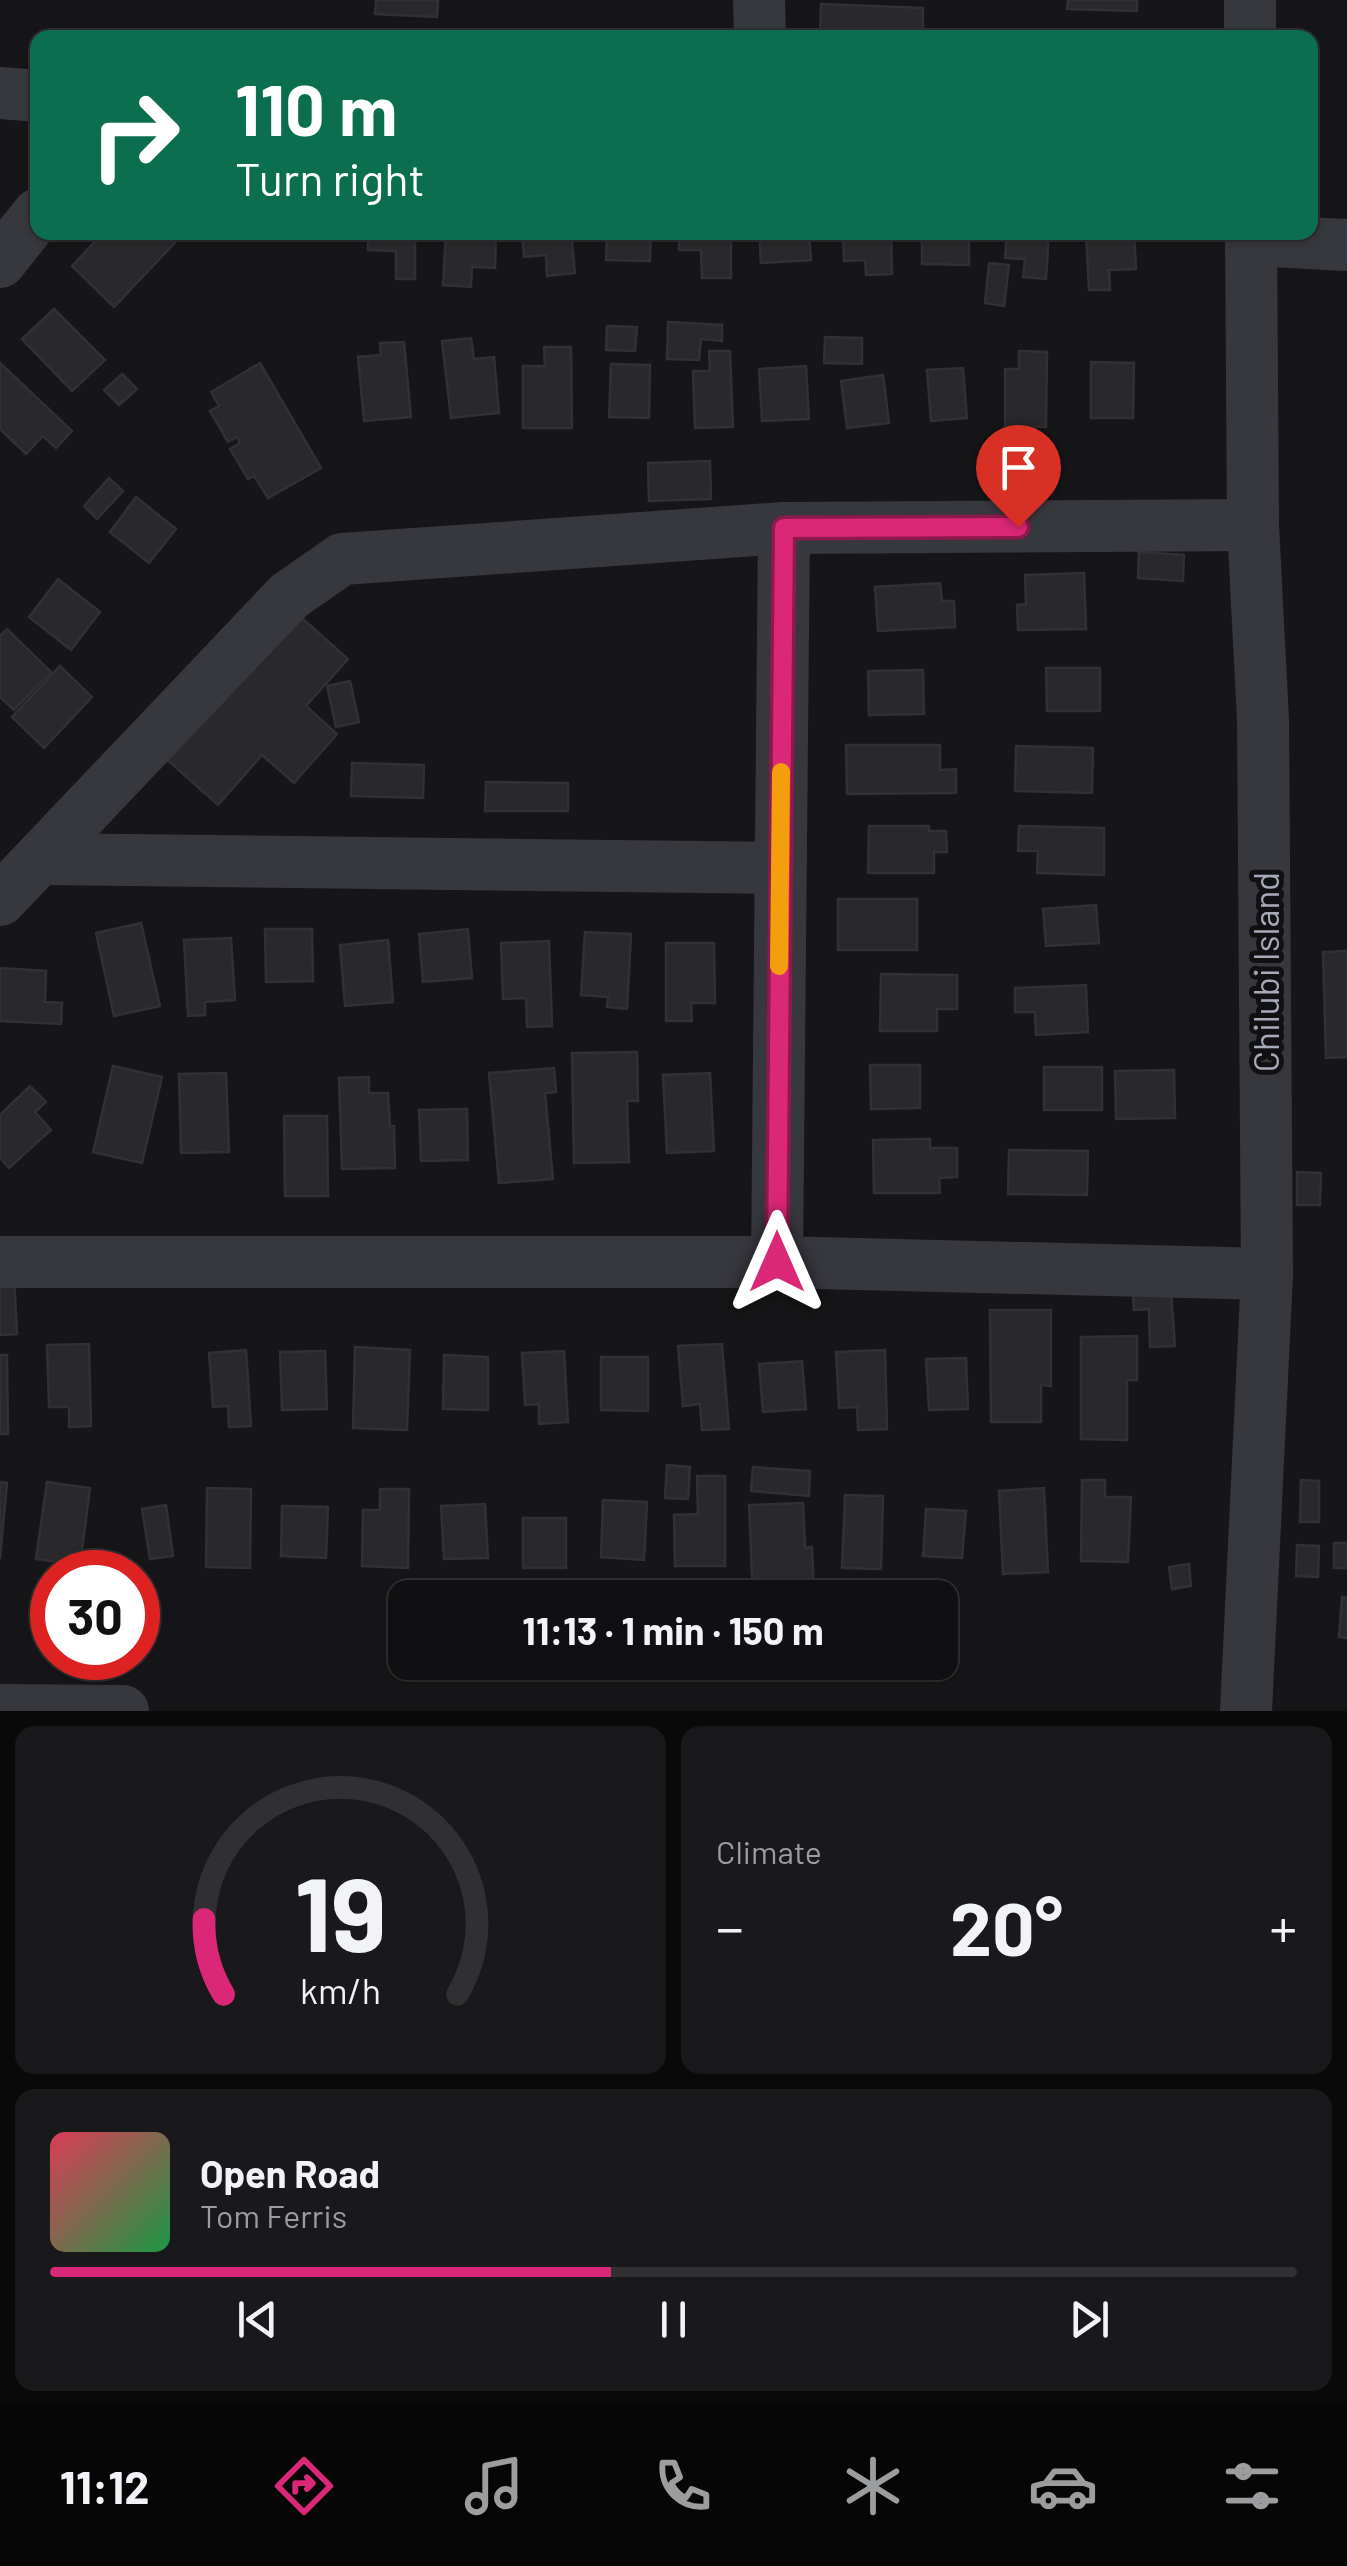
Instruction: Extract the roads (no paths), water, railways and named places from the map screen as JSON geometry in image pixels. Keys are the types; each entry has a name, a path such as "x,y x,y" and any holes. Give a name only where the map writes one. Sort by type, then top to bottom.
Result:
{"street":[{"path":"759,0 760,30"},
{"path":"1250,0 1250,30"},
{"path":"0,94 30,96"},
{"path":"0,262 30,224"},
{"name":"Chilubi Island","path":"1246,1711 1267,1274 1263,720 1253,525 1251,240"},
{"path":"1294,240 1347,245"},
{"path":"0,900 289,596 342,559 784,528 1253,525"},
{"path":"777,1262 784,528"},
{"path":"42,859 780,868"},
{"path":"0,1262 777,1262 1267,1274"},
{"path":"0,1710 123,1711"}]}
